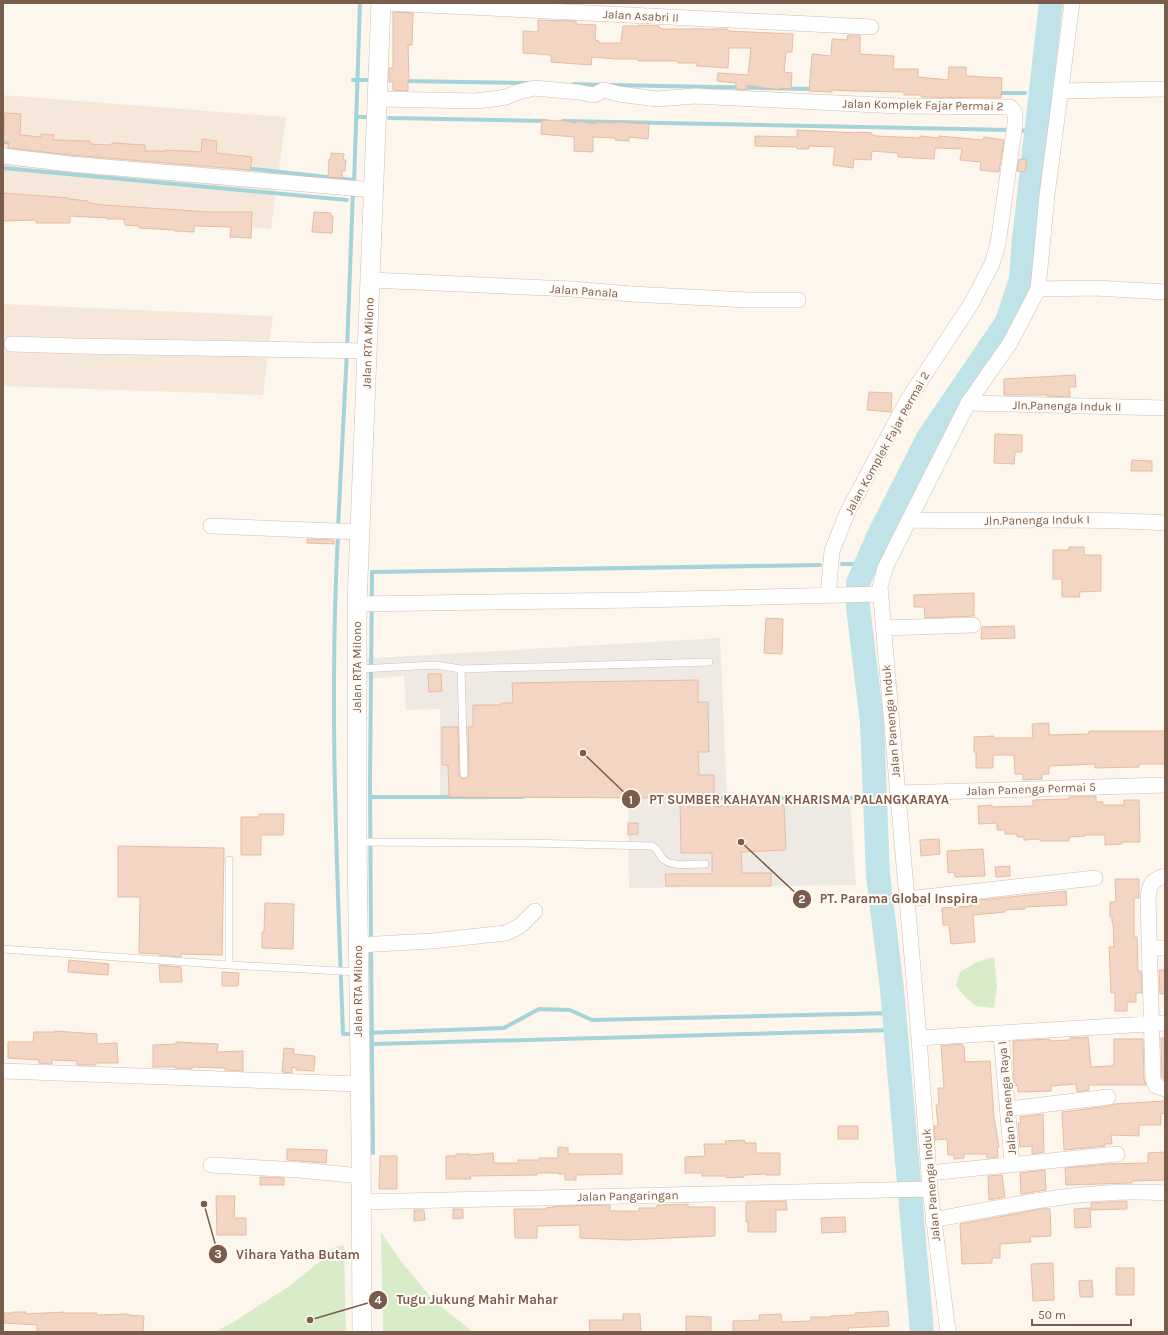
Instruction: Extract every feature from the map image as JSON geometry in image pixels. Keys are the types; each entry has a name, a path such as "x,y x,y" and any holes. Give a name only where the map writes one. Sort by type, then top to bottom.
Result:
{"street":[{"name":"Jalan RTA Milono","path":"362,1332 358,945 361,842 362,669 357,604 381,3"},
{"name":"Jalan Asabri II","path":"387,3 871,27"},
{"path":"1072,3 1047,195 1038,289 1095,288 1165,292"},
{"name":"Jalan Komplek Fajar Permai 2","path":"378,99 475,101 493,99 534,88 594,95 604,90 619,94 658,99 694,96 898,106 1010,107 1016,113 998,244 992,264 971,304 907,401 848,512 832,551 828,595"},
{"path":"1060,91 1165,89"},
{"path":"3,156 70,164 374,190"},
{"name":"Jalan Panala","path":"370,280 563,289 748,300 798,300"},
{"name":"Jalan Panenga Induk","path":"948,1332 933,1220 924,1189 929,1173 919,1038 883,628 875,594 880,587 886,568 909,520 968,403 1010,343 1038,289"},
{"path":"12,344 81,347 368,351"},
{"name":"Jln.Panenga Induk II","path":"968,403 1165,408"},
{"name":"Jln.Panenga Induk I","path":"909,520 961,521 1077,519 1165,523"},
{"path":"211,526 360,532"},
{"path":"357,604 640,600 875,594"},
{"path":"883,628 974,625"},
{"name":"Jalan Panenga Permai 5","path":"897,793 1165,785"},
{"path":"907,899 1095,878"},
{"path":"1159,879 1148,888 1149,948 1158,1023 1153,1079 1156,1086 1165,1088"},
{"path":"358,945 432,941 506,933 520,926 535,912"},
{"path":"1149,948 1165,948"},
{"path":"919,1038 1158,1023"},
{"name":"Jalan Panenga Raya I","path":"1001,1033 1012,1163"},
{"path":"3,1071 359,1084"},
{"path":"1008,1109 1108,1097"},
{"name":"Jalan Panenga Raya I","path":"929,1173 1012,1163 1117,1154"},
{"path":"211,1165 299,1170 361,1176"},
{"name":"Jalan Pangaringan","path":"361,1202 924,1189"},
{"path":"933,1220 1022,1204 1096,1193 1120,1192 1165,1194"}],"lane":[{"path":"362,669 435,665 461,669 709,662"},
{"path":"461,669 464,774"},
{"path":"361,842 526,843 652,846 658,849 663,858 674,864 705,864"},
{"path":"229,860 229,965"},
{"path":"3,949 229,965 358,972"}],"shaded area":[{"path":"3,95 286,117 271,229 3,205"},
{"path":"3,304 273,316 263,395 3,386"},
{"path":"720,638 727,798 850,798 856,885 629,888 628,798 440,797 440,709 406,710 404,676 357,680 357,659"}],"green space":[{"path":"994,957 997,985 994,1008 976,1006 965,997 956,985 960,972 977,962"},
{"path":"381,1232 397,1256 433,1300 473,1332 383,1332"},
{"path":"344,1246 346,1332 215,1332 288,1287 323,1259 332,1249"}],"building":[{"path":"393,12 413,13 412,45 408,45 408,91 393,90 393,82 389,82 389,68 393,68"},
{"path":"538,20 576,21 576,24 596,25 595,40 599,41 599,43 621,43 623,26 639,25 659,26 659,28 664,29 728,29 728,31 793,34 792,52 786,52 784,72 792,73 791,89 779,88 779,90 747,85 747,90 736,89 736,83 717,81 718,73 748,75 751,48 729,48 728,68 696,66 697,63 678,63 678,61 638,61 638,59 592,57 591,65 551,62 551,55 523,53 523,31 538,32"},
{"path":"848,35 860,35 860,54 894,56 893,69 918,69 918,77 948,80 949,67 966,67 966,76 1002,78 1001,98 921,97 921,95 904,95 904,92 832,90 832,92 809,91 812,54 831,56 832,39 847,40"},
{"path":"5,113 21,114 20,135 41,137 41,134 54,135 53,140 90,141 90,144 111,145 112,143 145,145 145,151 166,150 201,152 202,139 217,141 216,153 252,157 250,170 71,155 8,148 9,142 3,142"},
{"path":"542,120 561,120 576,123 576,121 596,124 596,122 616,122 649,124 648,139 629,137 629,141 615,140 615,138 593,137 593,152 574,151 574,137 541,134"},
{"path":"797,130 872,133 872,135 877,136 920,138 920,136 939,138 939,136 983,140 984,137 1004,140 999,172 980,170 981,162 960,160 962,149 935,148 934,159 898,157 898,153 872,151 871,160 854,159 853,168 833,165 835,147 809,146 809,149 797,149 797,147 755,146 755,136 797,137"},
{"path":"331,153 344,154 343,160 346,160 345,171 342,171 342,178 328,177 329,159 331,159"},
{"path":"1019,159 1027,160 1025,172 1017,171"},
{"path":"3,193 69,198 104,205 210,212 252,212 251,238 230,237 231,227 194,226 194,232 175,231 139,228 139,226 125,225 124,219 70,216 70,223 36,223 36,220 3,221"},
{"path":"314,212 331,213 331,216 333,216 332,233 312,232"},
{"path":"1075,375 1076,387 1069,387 1070,397 1047,395 1004,395 1004,379"},
{"path":"869,392 892,393 891,412 867,410"},
{"path":"995,434 1022,435 1022,452 1015,452 1014,464 994,463"},
{"path":"1132,460 1152,461 1152,471 1131,471"},
{"path":"307,539 334,540 334,544 307,543"},
{"path":"1069,547 1084,547 1084,555 1101,555 1101,591 1079,592 1080,597 1062,597 1062,579 1053,579 1053,550 1069,550"},
{"path":"974,593 974,616 925,618 924,607 914,607 914,595"},
{"path":"766,618 783,619 782,654 764,653"},
{"path":"1014,626 1015,638 981,639 982,627"},
{"path":"428,674 441,674 442,691 429,692"},
{"path":"698,680 698,702 708,702 709,752 698,752 699,775 714,775 714,806 784,805 786,850 741,852 742,873 771,873 771,886 666,886 665,874 712,874 712,853 681,853 680,798 449,797 448,765 442,765 442,727 458,727 459,775 462,779 466,778 469,774 468,727 473,726 473,705 501,705 501,703 513,703 512,683"},
{"path":"1049,723 1049,735 1089,734 1089,731 1165,731 1165,764 1139,764 1139,767 1095,768 1095,764 1049,766 1049,774 1042,774 1042,779 1023,780 1023,774 1015,774 1014,755 993,755 993,768 976,768 974,737 994,736 994,738 1033,738 1032,724"},
{"path":"1096,796 1096,802 1103,802 1103,805 1124,805 1124,800 1139,800 1140,842 1122,842 1122,844 1105,845 1105,835 1069,837 1069,841 1040,841 1040,839 1024,840 1024,837 1017,837 1017,834 1005,834 1005,830 997,830 997,823 979,824 978,806 1033,806 1033,800 1069,799 1069,797"},
{"path":"259,814 284,814 283,835 261,835 261,855 241,855 241,817 259,817"},
{"path":"628,823 638,823 638,834 628,835"},
{"path":"939,839 940,854 921,856 920,840"},
{"path":"118,846 224,848 222,955 181,954 181,957 139,953 140,897 118,897"},
{"path":"983,849 985,876 955,877 954,872 948,873 947,851"},
{"path":"1010,866 1010,876 996,877 995,867"},
{"path":"1115,879 1139,879 1139,898 1134,898 1134,937 1137,937 1138,971 1141,971 1142,993 1136,993 1136,1002 1127,1002 1127,1011 1115,1011 1115,993 1111,993 1109,947 1114,947 1113,922 1112,917 1110,917 1110,902 1116,902"},
{"path":"1066,891 1067,905 1025,907 1025,909 1005,910 1005,912 973,915 975,942 951,944 949,925 943,925 942,908 971,906 971,901"},
{"path":"265,903 294,904 293,949 262,948"},
{"path":"69,960 109,964 108,975 68,972"},
{"path":"159,965 181,967 182,982 160,982"},
{"path":"1159,970 1165,970 1165,994 1160,994"},
{"path":"222,972 239,973 238,986 222,986"},
{"path":"55,1031 97,1034 97,1044 117,1043 118,1063 77,1065 77,1061 52,1060 52,1064 39,1063 39,1060 8,1058 8,1042 33,1042 34,1032"},
{"path":"1088,1037 1091,1067 1114,1065 1114,1039 1143,1039 1144,1079 1146,1085 1089,1085 1089,1090 1077,1092 1076,1084 1051,1086 1051,1091 1018,1092 1018,1086 1014,1083 1013,1041 1050,1039 1050,1041 1070,1040 1070,1038"},
{"path":"1161,1038 1165,1038 1165,1080 1162,1077"},
{"path":"176,1042 218,1044 217,1052 243,1051 243,1071 225,1070 225,1068 192,1067 192,1069 153,1067 153,1045 176,1044"},
{"path":"962,1044 962,1046 964,1046 965,1062 990,1061 994,1117 999,1147 997,1147 998,1157 987,1158 987,1154 964,1154 964,1158 954,1159 954,1155 948,1155 947,1139 935,1140 934,1126 938,1126 936,1105 939,1105 938,1088 944,1088 941,1046"},
{"path":"284,1048 294,1049 293,1054 315,1056 314,1071 296,1070 296,1068 292,1067 292,1073 282,1072"},
{"path":"1165,1101 1165,1114 1161,1113 1161,1125 1139,1125 1139,1136 1111,1135 1112,1144 1064,1150 1062,1112 1109,1106 1114,1104"},
{"path":"1043,1114 1044,1152 1032,1154 1032,1146 1020,1147 1018,1123 1021,1123 1020,1117"},
{"path":"838,1126 858,1126 858,1139 838,1139"},
{"path":"744,1140 745,1143 756,1143 756,1153 780,1153 780,1175 744,1175 744,1177 726,1178 726,1176 702,1176 702,1173 685,1173 685,1157 705,1156 704,1144 726,1144 725,1141"},
{"path":"558,1147 568,1148 568,1154 622,1154 622,1174 576,1175 576,1180 565,1180 565,1174 559,1173 537,1173 537,1175 470,1176 471,1179 446,1179 446,1156 456,1156 456,1154 470,1155 493,1153 494,1163 518,1163 518,1160 558,1158"},
{"path":"287,1149 327,1150 326,1163 287,1160"},
{"path":"1165,1152 1165,1180 1132,1181 1132,1183 1066,1185 1065,1168 1108,1164 1148,1163 1148,1153"},
{"path":"380,1156 397,1156 397,1189 379,1189"},
{"path":"1045,1170 1046,1190 1021,1194 1020,1173"},
{"path":"1002,1175 1005,1197 989,1200 988,1176"},
{"path":"260,1177 284,1178 284,1185 260,1185"},
{"path":"216,1196 235,1196 234,1218 246,1218 246,1235 217,1235"},
{"path":"786,1201 787,1210 776,1210 776,1232 748,1232 748,1222 746,1222 746,1202"},
{"path":"1127,1201 1127,1209 1091,1210 1091,1203"},
{"path":"688,1204 688,1207 715,1207 715,1236 626,1240 580,1238 580,1225 537,1226 537,1238 515,1238 514,1209 546,1209 560,1206 610,1205 610,1211 639,1211 639,1208 657,1208 657,1205"},
{"path":"1047,1208 1050,1209 1051,1236 1030,1237 1031,1242 1000,1244 1000,1258 992,1258 992,1263 962,1264 960,1224"},
{"path":"1090,1208 1091,1227 1075,1228 1074,1209"},
{"path":"453,1209 463,1209 463,1218 453,1219"},
{"path":"414,1210 424,1210 425,1220 414,1221"},
{"path":"845,1217 846,1232 822,1233 821,1218"},
{"path":"1053,1263 1054,1300 1033,1301 1031,1264"},
{"path":"1116,1268 1134,1268 1134,1295 1116,1295"},
{"path":"1092,1280 1093,1297 1080,1297 1079,1281"},
{"path":"888,1311 889,1326 848,1328 849,1332 733,1332 733,1321 760,1320 759,1315 781,1314 782,1322 811,1321 811,1317 831,1317 855,1315 855,1313"},
{"path":"26,1312 26,1314 64,1312 97,1313 97,1315 128,1314 144,1316 143,1332 37,1332 37,1325 4,1323 4,1313"},
{"path":"623,1314 640,1314 641,1332 590,1332 589,1320 623,1320"},
{"path":"686,1316 711,1317 711,1332 686,1332"}],"waterway":[{"path":"354,184 360,3"},
{"path":"922,1332 892,989 878,875 872,722 858,607 858,583 878,537 928,438 1007,322 1021,279 1024,239 1051,3"},
{"path":"353,80 373,80"},
{"path":"404,81 527,83"},
{"path":"574,84 603,85"},
{"path":"610,85 813,89"},
{"path":"998,93 1025,93"},
{"path":"356,117 365,117"},
{"path":"389,118 547,121"},
{"path":"563,121 1011,130"},
{"path":"1017,130 1029,131"},
{"path":"3,142 13,143"},
{"path":"3,168 347,200"},
{"path":"245,168 354,180"},
{"path":"338,528 353,191"},
{"path":"338,535 334,660 336,847 343,1034 354,1034"},
{"path":"842,564 867,564"},
{"path":"371,941 370,782 372,572 820,565"},
{"path":"858,607 880,733 884,845 891,950 905,1070 927,1319"},
{"path":"370,797 523,797"},
{"path":"710,798 875,798"},
{"path":"371,948 373,1153"},
{"path":"365,1033 504,1028 539,1009 570,1010 592,1020 894,1013"},
{"path":"373,1044 896,1030"}],"place":[{"name":"PT SUMBER KAHAYAN KHARISMA PALANGKARAYA","path":"583,753"},
{"name":"PT. Parama Global Inspira","path":"741,842"},
{"name":"Vihara Yatha Butam","path":"204,1204"},
{"name":"Tugu Jukung Mahir Mahar","path":"310,1320"}]}
